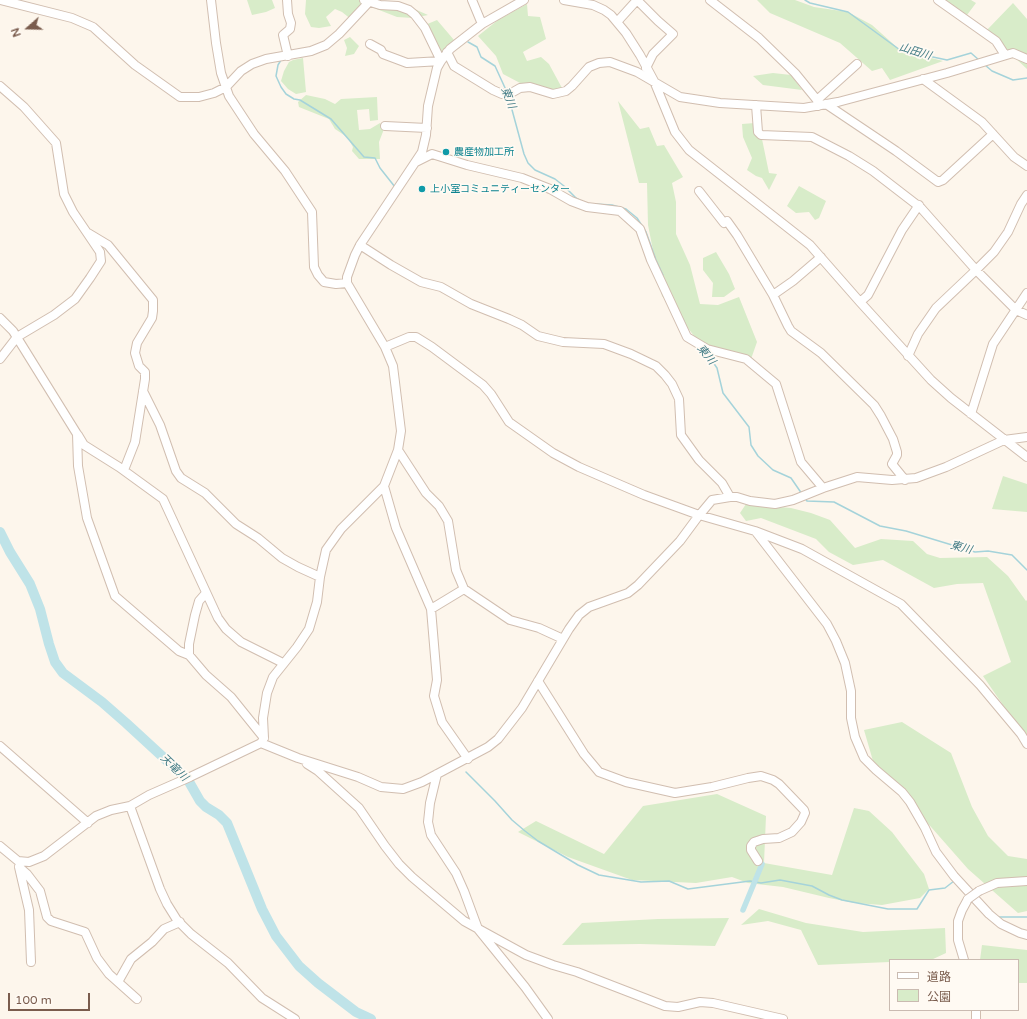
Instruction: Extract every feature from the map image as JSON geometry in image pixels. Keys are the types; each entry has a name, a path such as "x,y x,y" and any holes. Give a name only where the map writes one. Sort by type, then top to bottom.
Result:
{"street":[{"path":"1,0 72,18 93,27 135,65 180,97 199,97 214,93 226,87 241,71 252,64 266,59 311,51 326,45 339,34 366,1 398,6 409,10 416,15 425,28 441,61"},
{"path":"211,0 221,73 237,110 254,134 285,171 312,212 314,268 318,275 324,282 336,284 348,283"},
{"path":"288,0 288,14 291,23 290,29 283,35 288,56"},
{"path":"472,0 482,24"},
{"path":"263,740 266,693 273,677 309,629 317,602 320,577 326,550 341,529 384,486 398,450 401,431 393,366 385,347 348,283 350,270 360,245 416,162 425,144 428,106 437,68 446,52 482,24 524,0"},
{"path":"564,0 593,5 604,10 617,22 640,55 654,81 675,132 689,150 810,245 908,356 951,398 1027,457"},
{"path":"617,22 638,0 673,34 653,54 646,68"},
{"path":"710,0 759,38 795,73 820,103 896,151 938,182 944,180 993,134"},
{"path":"938,0 996,41 1005,55"},
{"path":"370,44 381,50 383,54 407,62 441,61"},
{"path":"446,52 454,66 502,94 513,92 520,88 530,87 553,94 566,91 589,67 599,63 610,62 637,72 680,97 706,102 804,108 923,79 1013,53 1027,59"},
{"path":"820,103 857,64"},
{"path":"923,79 982,122 1014,157 1027,166"},
{"path":"0,86 24,107 56,144 64,194 68,203 100,252 101,261 75,299 54,315 17,337 0,359"},
{"path":"756,105 758,132 761,135 812,137 849,156 873,171 919,206 976,270 1016,310 1027,315"},
{"path":"385,126 427,128"},
{"path":"416,162 432,154 467,165 522,178 550,189 587,207 620,210 640,229 651,260 687,337 707,349 746,359 776,384 801,462 823,488"},
{"path":"699,191 724,223 727,221 773,295 791,331 821,353 874,405 882,416 893,439 897,452 897,456 892,464 905,480"},
{"path":"908,356 918,334 936,308 994,252 1008,232 1021,204 1027,195"},
{"path":"860,302 868,295 902,230 919,206"},
{"path":"86,232 108,245 153,300 154,311 152,318 137,343 135,353 139,366 145,372 145,379 135,442 124,470"},
{"path":"360,245 421,282 441,287 471,304 509,318 538,336 563,342 604,344 631,354 656,366 672,384 679,399 681,435 699,460 722,483 730,497"},
{"path":"773,295 793,281 821,257"},
{"path":"971,414 993,344 1027,293"},
{"path":"0,318 13,331 26,350 41,377 84,445 124,470 163,499 218,618 226,629 242,642 283,663"},
{"path":"385,347 409,337 416,337 483,385 491,394 509,422 553,453 579,467 644,496 699,515 755,531 802,548 901,604 980,685 1021,734 1027,744"},
{"path":"142,391 160,425 169,446 176,471 181,478 205,493 236,524 258,538 282,558 298,568 320,577"},
{"path":"77,434 78,466 87,518 115,596 179,651 189,655 206,675 231,697 263,740 298,758 318,771 359,808 399,864 412,877 464,921 526,955 577,972 665,1006 678,1006 700,1002 713,1003 783,1019"},
{"path":"298,758 358,777 381,787 404,789 422,782 468,759 498,739 522,708 579,614 590,607 628,593 638,585 680,542 699,515 712,500 730,497 775,504 793,500 857,477 892,480 916,478 946,467 1004,440 1027,437"},
{"path":"398,450 426,493 439,506 448,521 456,570 464,589 510,620 539,628 563,639"},
{"path":"384,486 396,528 432,609 437,680 434,696 442,722 468,759"},
{"path":"755,531 827,624 836,641 845,663 851,691 851,718 855,737 864,758 902,792 910,802 925,828 936,852 954,876 989,914 1001,924 1027,935"},
{"path":"432,609 464,589"},
{"path":"189,655 188,644 195,615 199,601 206,593"},
{"path":"538,682 584,754 598,772 626,782 675,793 712,787 761,776 773,780 779,784 805,813 792,832 779,838 763,838 754,842 751,846 751,850 758,861"},
{"path":"19,864 44,856 96,816 111,810 130,806 149,795 190,777 263,740"},
{"path":"0,746 88,823"},
{"path":"437,774 430,803 428,822 431,835 456,873 478,929 525,987 548,1019"},
{"path":"130,806 160,889 167,904 180,922 191,934 228,963 262,998 295,1019"},
{"path":"0,846 19,864 40,891 47,917 51,921 84,932 97,958 109,974 137,999"},
{"path":"19,864 29,910 31,962"},
{"path":"964,959 958,940 958,921 968,899 979,891 997,883 1027,881"},
{"path":"118,982 131,959 152,942 164,929 180,922"}],"green space":[{"path":"247,0 272,0 275,8 266,12 252,15"},
{"path":"306,0 359,0 364,3 352,20 342,12 335,9 326,17 331,26 319,28 311,27 305,14"},
{"path":"370,0 392,2 428,15 413,18 397,17 374,8"},
{"path":"757,0 795,0 814,7 848,12 872,25 900,50 943,61 890,80 882,68 872,71 840,43 770,13"},
{"path":"946,0 971,0 976,3 967,15"},
{"path":"1013,3 1027,19 1027,69 986,31"},
{"path":"527,4 528,16 540,17 546,39 523,52 527,61 541,57 549,64 562,88 553,92 522,84 503,74 496,56 478,36 498,20"},
{"path":"437,20 454,40 440,54 425,25"},
{"path":"350,37 359,46 354,54 345,56 347,48 344,40"},
{"path":"303,58 306,92 296,94 288,89 281,81 289,62"},
{"path":"773,73 791,75 802,90 763,85 753,76"},
{"path":"306,95 325,99 335,104 341,99 377,97 378,120 370,121 369,109 357,110 359,130 370,129 380,123 384,129 379,142 380,159 359,159 352,151 353,147 347,137 335,129 329,119 299,107 298,102"},
{"path":"618,101 640,129 649,127 657,146 664,145 683,177 672,183 676,202 676,234 690,265 700,304 718,305 739,297 757,342 751,359 716,354 695,337 662,296 648,225 647,183 639,183"},
{"path":"755,123 762,139 769,173 777,174 769,190 762,178 747,170 752,158 743,137 742,124"},
{"path":"799,186 826,201 819,218 815,220 809,212 796,213 787,206"},
{"path":"716,252 729,274 735,289 724,297 712,297 713,283 703,270 703,258"},
{"path":"1003,476 1027,484 1027,512 992,509"},
{"path":"746,504 791,508 830,520 855,548 881,539 913,541 927,554 940,558 987,557 1008,576 1026,601 1027,600 1027,740 983,676 1011,662 983,583 957,584 934,588 883,560 853,565 829,552 816,539 761,518 746,521 740,513"},
{"path":"902,722 951,753 972,807 988,836 1008,856 1027,859 1027,911 1018,913 968,869 873,761 864,730"},
{"path":"717,794 766,816 764,863 832,875 854,808 869,811 892,832 924,874 929,889 920,898 882,905 855,903 783,887 748,883 732,877 696,883 632,880 568,857 518,832 536,821 604,854 643,806"},
{"path":"759,909 806,923 863,932 945,928 946,953 933,959 889,959 889,962 818,965 801,930 768,921 741,925"},
{"path":"729,918 715,946 640,944 562,945 582,923 658,919"},
{"path":"982,945 1027,950 1027,983 1019,983 1019,959 980,959"}],"waterway":[{"name":"山田川","path":"805,0 810,3 848,12 900,50 947,60 971,53 979,60"},
{"name":"東川","path":"468,42 477,47 481,57 495,66 506,90"},
{"path":"281,60 278,65 276,76 286,94 294,99 300,100 331,119 364,157 375,158 380,168 395,187"},
{"name":"山田川","path":"985,65 992,71 1013,80 1027,78"},
{"name":"東川","path":"508,95 524,154 528,163 535,170 555,179 581,201"},
{"name":"東川","path":"594,204 612,205 626,209 637,218 646,232 663,275"},
{"name":"東川","path":"683,319 686,326"},
{"name":"東川","path":"706,352 717,368 723,393 749,427 751,445 758,456 773,470 791,478 802,494"},
{"name":"東川","path":"805,498 807,501 834,502 880,526 906,531 975,552 988,551 1012,555 1027,570"},
{"name":"天竜川","path":"0,532 10,552 30,584 40,609 55,662 63,673 102,702 126,723 188,780 200,801 206,807 219,815 227,823 262,909 276,936 299,966 318,983 356,1012 371,1019"},
{"path":"466,772 512,820 525,831 538,841 578,865 599,875 641,882 669,881 688,889 750,881 761,883 780,880 812,886 842,900 888,909 917,909 929,890 945,888 954,881"},
{"path":"743,910 762,864"},
{"path":"997,917 1027,917"}],"place":[{"name":"農産物加工所","path":"446,152"},
{"name":"上小室コミュニティーセンター","path":"422,189"}]}
